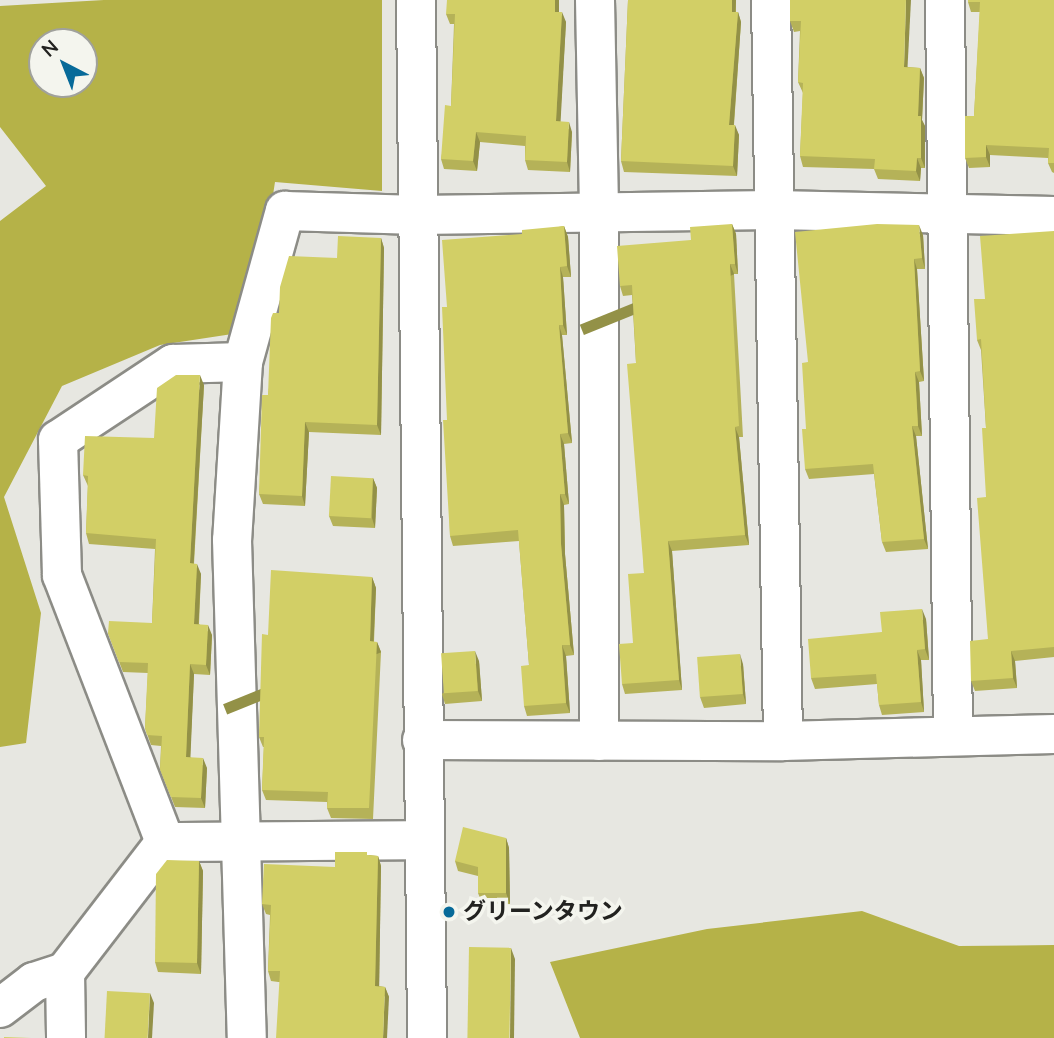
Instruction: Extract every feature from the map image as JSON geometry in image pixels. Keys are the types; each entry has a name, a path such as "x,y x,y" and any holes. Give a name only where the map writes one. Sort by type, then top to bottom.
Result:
{"street":[{"path":"415,0 427,1038"},
{"path":"595,0 599,212 599,741"},
{"path":"771,0 783,741"},
{"path":"945,0 945,214 953,735"},
{"path":"247,1038 232,540 243,362 285,211 418,215 773,210 1054,216"},
{"path":"165,842 62,575 58,439 173,364 243,362"},
{"path":"422,740 783,741 1054,734"},
{"path":"165,842 423,840"},
{"path":"0,1008 34,982 65,972 165,842"},
{"path":"65,972 66,1038"}],"shaded area":[{"path":"104,0 382,0 382,191 275,182 252,331 160,345 62,386 4,497 41,613 26,743 0,747 0,221 46,186 0,127 0,6"},
{"path":"862,911 959,946 1054,945 1054,1038 580,1038 550,962 707,929"}],"building":[{"path":"447,0 555,0 555,12 562,12 556,121 569,122 567,162 525,160 526,136 476,132 473,161 441,159 445,105 451,106 455,14 446,14"},
{"path":"628,0 732,0 732,12 738,12 729,125 735,125 733,166 621,161"},
{"path":"790,0 906,0 904,67 920,68 918,116 921,116 921,158 917,158 916,171 874,169 875,159 800,156 803,83 798,82 801,21 790,21"},
{"path":"968,0 1054,0 1054,163 1048,163 1049,148 986,145 986,157 965,158 965,116 974,116 980,2"},
{"path":"732,224 735,264 730,264 739,426 735,427 745,535 668,541 679,680 622,684 619,644 633,643 628,574 644,573 627,364 636,363 632,285 620,286 617,246 691,240 690,227"},
{"path":"877,224 919,225 922,258 914,259 920,371 915,372 918,426 912,426 924,539 882,542 873,464 805,469 802,429 806,429 802,363 808,362 795,232"},
{"path":"564,226 567,266 560,267 563,325 559,325 568,433 560,434 565,494 560,494 561,544 570,645 562,645 566,703 524,706 521,666 529,665 518,530 450,536 443,420 447,420 442,307 447,307 442,240 522,234 522,230"},
{"path":"1054,231 1054,647 1011,651 1013,678 971,681 970,641 988,639 977,498 986,497 982,428 986,428 981,339 977,340 974,299 985,299 980,236"},
{"path":"338,236 381,238 377,425 305,422 302,496 259,494 262,395 268,395 271,318 273,313 279,313 280,287 289,256 337,258"},
{"path":"176,375 200,375 190,563 197,564 194,624 208,625 206,665 190,664 186,757 203,758 201,798 171,797 160,769 162,736 147,735 145,728 148,663 119,662 108,633 109,621 152,623 156,539 86,533 88,476 83,475 85,436 154,438 157,388"},
{"path":"331,476 373,478 371,518 329,516"},
{"path":"271,570 372,577 370,641 377,642 369,808 327,808 328,792 262,790 264,737 259,737 262,634 268,635"},
{"path":"922,609 925,649 917,650 921,702 879,705 876,674 811,678 808,639 882,632 880,612"},
{"path":"475,651 478,691 444,693 441,653"},
{"path":"740,654 743,694 700,697 697,657"},
{"path":"463,827 506,838 506,893 478,893 478,867 455,861"},
{"path":"335,852 367,852 367,855 378,856 375,986 385,987 383,1038 276,1038 280,971 268,971 271,905 262,904 264,864 335,867"},
{"path":"167,860 199,861 197,963 155,962 156,874"},
{"path":"469,947 511,948 509,1038 467,1038"},
{"path":"107,991 150,993 148,1038 105,1038"}],"place":[{"name":"グリーンタウン","path":"449,912"}]}
